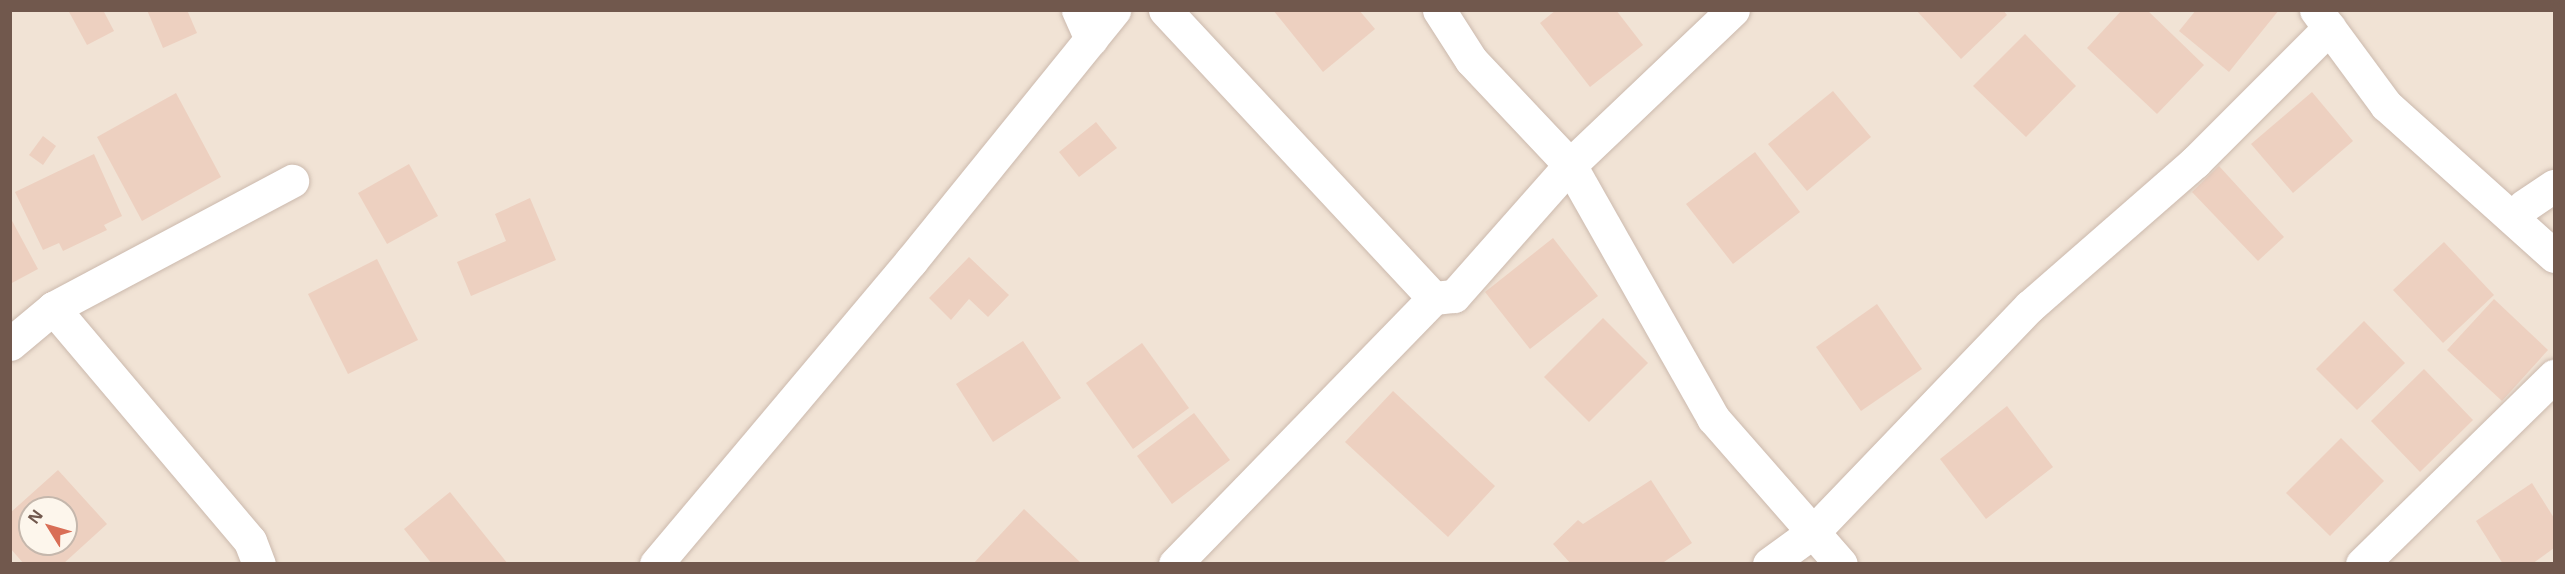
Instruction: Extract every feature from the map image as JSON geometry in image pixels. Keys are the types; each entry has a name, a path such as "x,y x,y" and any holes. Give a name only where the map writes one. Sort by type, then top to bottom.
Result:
{"street":[{"path":"656,564 911,261 1084,25 1114,10"},
{"path":"1165,10 1434,298"},
{"path":"1439,10 1472,60 1570,165 1713,418 1841,564"},
{"path":"1175,564 1434,298 1454,296 1570,165 1733,10"},
{"path":"1769,564 1813,532 2030,306 2195,162 2323,19 2386,105 2552,250"},
{"path":"10,344 53,308 292,181"},
{"path":"2524,206 2554,186"},
{"path":"53,308 250,541 259,564"},
{"path":"2362,564 2554,376"}],"shaded area":[{"path":"10,11 2554,11 2554,563 11,563"}],"building":[{"path":"68,10 103,10 114,31 87,45"},
{"path":"147,10 187,10 197,33 163,48"},
{"path":"1273,10 1359,10 1375,29 1323,72"},
{"path":"1556,10 1616,10 1643,45 1590,87 1540,23"},
{"path":"1916,10 2003,10 2007,15 1961,59"},
{"path":"2122,10 2147,10 2204,65 2157,114 2087,48"},
{"path":"2196,10 2279,10 2229,72 2179,31"},
{"path":"2025,34 2076,86 2026,137 1973,86"},
{"path":"1833,91 1871,137 1807,191 1768,144"},
{"path":"2312,92 2353,141 2293,193 2251,144"},
{"path":"176,93 221,177 142,221 97,137"},
{"path":"1096,122 1117,148 1079,177 1059,152"},
{"path":"43,136 56,146 43,165 29,155"},
{"path":"1755,152 1800,212 1733,264 1686,204"},
{"path":"94,154 122,216 104,225 107,230 63,251 59,243 43,250 15,192"},
{"path":"409,164 438,216 387,244 358,193"},
{"path":"2219,166 2284,237 2258,261 2192,192"},
{"path":"530,198 556,260 471,296 457,262 506,241 495,214"},
{"path":"10,217 38,269 10,284"},
{"path":"1553,238 1598,296 1530,349 1485,292"},
{"path":"2444,242 2494,295 2443,343 2393,290"},
{"path":"969,257 1009,295 988,317 969,299 951,320 929,298"},
{"path":"377,259 418,340 348,374 308,294"},
{"path":"2494,299 2548,350 2502,401 2447,350"},
{"path":"1877,304 1922,369 1861,411 1816,347"},
{"path":"1603,318 1648,363 1589,422 1544,377"},
{"path":"2364,321 2405,363 2357,410 2316,369"},
{"path":"1023,341 1061,398 993,442 956,384"},
{"path":"1142,343 1189,408 1133,449 1086,383"},
{"path":"2424,369 2473,420 2420,472 2371,421"},
{"path":"1393,391 1495,486 1448,537 1345,442"},
{"path":"2007,406 2053,467 1986,519 1940,459"},
{"path":"1194,413 1230,460 1172,504 1137,456"},
{"path":"2341,438 2384,481 2330,536 2286,493"},
{"path":"58,470 107,524 78,550 78,496 29,496"},
{"path":"1651,480 1692,543 1661,564 1571,564 1553,544 1578,520 1583,524"},
{"path":"2532,483 2554,518 2554,548 2532,564 2503,564 2476,521"},
{"path":"450,492 508,564 432,564 404,529"},
{"path":"18,506 18,556 72,556 63,564 24,564 10,548 10,513"},
{"path":"1024,509 1080,562 1079,564 973,564"}]}
